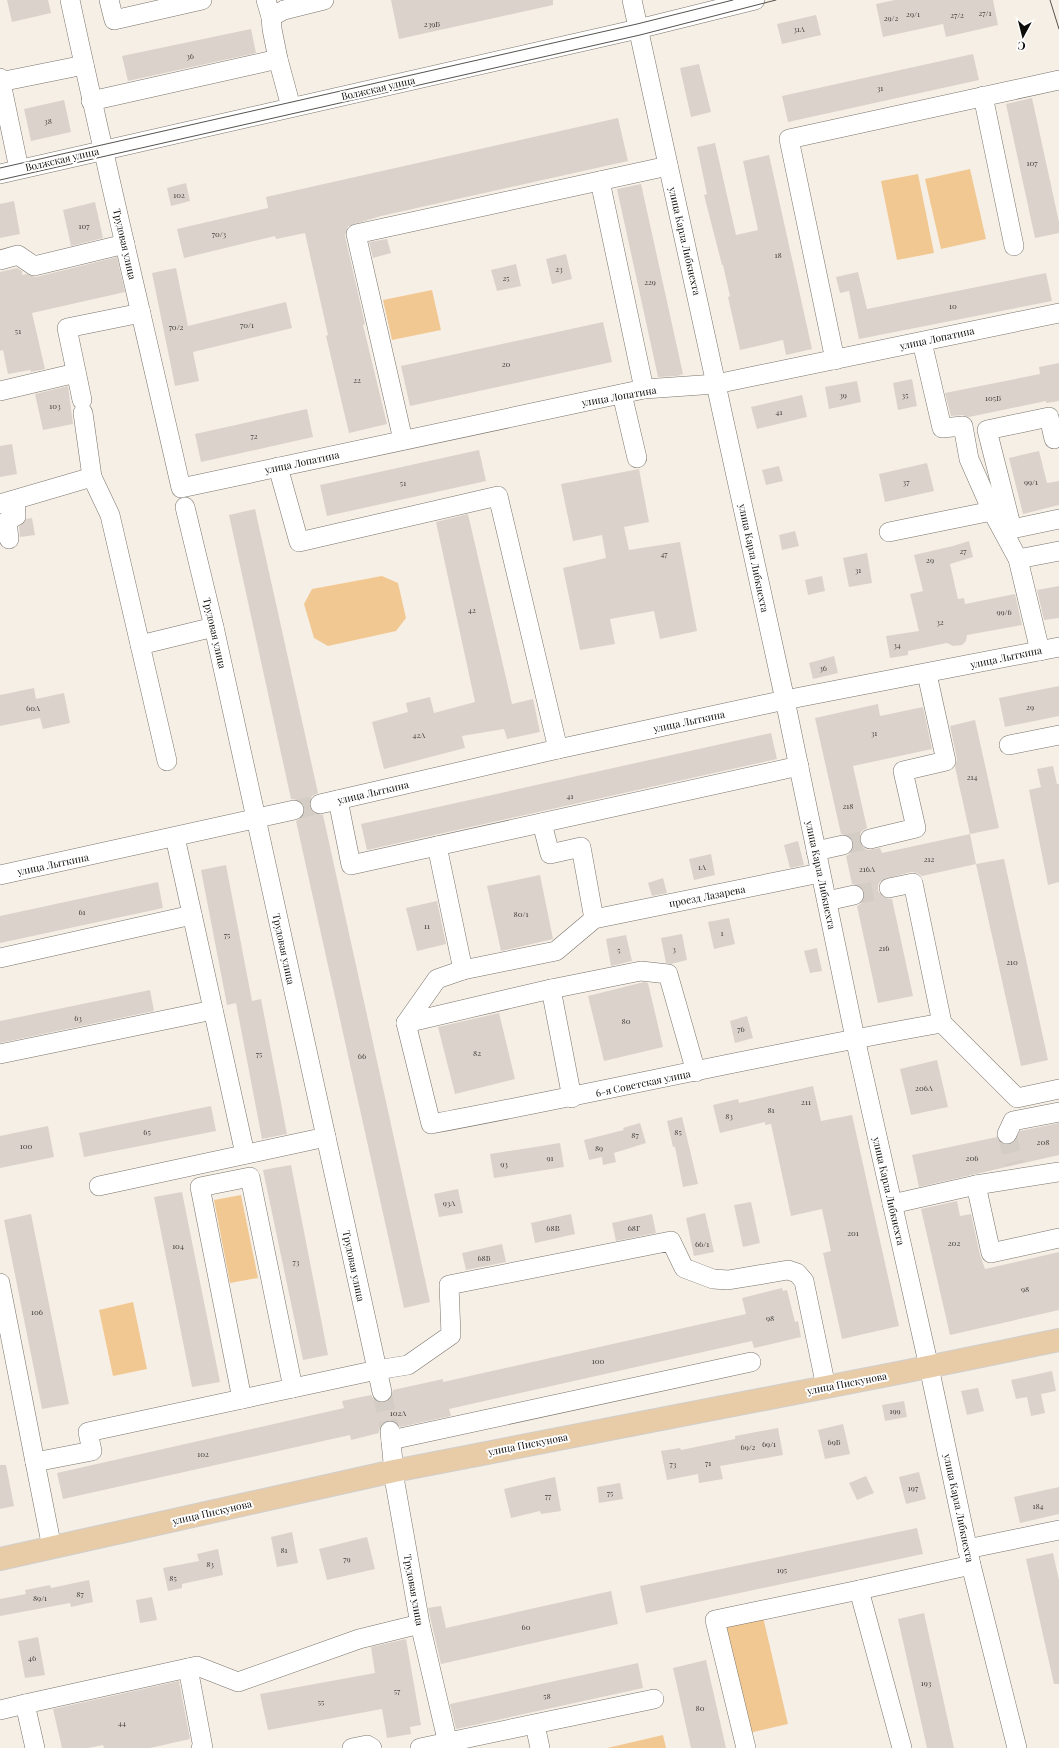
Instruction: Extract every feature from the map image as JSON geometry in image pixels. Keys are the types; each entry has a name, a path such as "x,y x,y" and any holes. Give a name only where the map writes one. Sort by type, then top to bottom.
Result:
{"main road":[{"name":"улица Пискунова","path":"0,1559 394,1471 929,1367 1059,1340"}],"street":[{"path":"109,0 114,20 202,0"},
{"path":"290,108 278,59 269,9 287,4 324,0"},
{"name":"улица Карла Либкнехта","path":"632,0 785,700 855,1038 929,1367 969,1557 1016,1748"},
{"name":"Волжская улица","path":"0,174 638,29 755,0"},
{"name":"Трудовая улица","path":"73,1 91,101 126,244 181,488"},
{"path":"91,101 278,59"},
{"path":"19,169 0,80 84,65"},
{"path":"835,360 789,139 1059,80"},
{"path":"983,96 1014,246"},
{"path":"403,440 356,234 668,166"},
{"path":"600,181 644,389"},
{"path":"0,260 18,256 34,266 126,244"},
{"path":"141,313 67,328 82,406 92,477 110,515 167,761"},
{"name":"улица Лопатина","path":"181,488 644,389 716,384 1059,313"},
{"path":"922,342 942,428 963,426 969,459 992,511 1018,559 1040,651"},
{"path":"0,391 76,373"},
{"path":"622,394 637,458"},
{"path":"1054,438 1049,417 987,430 1012,529 1059,519"},
{"path":"278,467 299,542 498,496 558,748"},
{"path":"6,517 92,477"},
{"name":"Трудовая улица","path":"185,507 214,628 382,1392"},
{"path":"889,532 992,511"},
{"path":"1018,559 1059,551"},
{"path":"140,645 214,628"},
{"name":"улица Лыткина","path":"437,846 351,865 329,802 558,748 785,700 927,674 1059,647"},
{"path":"870,839 916,828 903,771 946,761 927,674"},
{"path":"1009,745 1059,735"},
{"path":"463,970 437,846 799,766"},
{"name":"улица Лыткина","path":"0,875 294,810"},
{"path":"406,1023 437,979 463,970 556,951 594,919 581,847 550,854 542,823"},
{"path":"175,837 245,1154"},
{"path":"816,851 843,845"},
{"name":"проезд Лазарева","path":"594,919 820,873"},
{"path":"889,888 913,883 942,1023 1017,1098 1059,1089"},
{"path":"827,901 854,895"},
{"path":"0,958 192,915"},
{"path":"406,1023 551,989 641,972 668,974 696,1072"},
{"path":"551,989 572,1098"},
{"path":"0,1054 213,1010"},
{"name":"6-я Советская улица","path":"406,1023 431,1124 572,1098 855,1038 942,1023"},
{"path":"1007,1134 1013,1121 1059,1112"},
{"path":"99,1186 326,1137"},
{"path":"892,1204 976,1185 1015,1172 1059,1172"},
{"path":"242,1399 200,1187 250,1177 293,1388"},
{"path":"976,1185 991,1253 1059,1238"},
{"path":"35,1462 92,1451 88,1432 377,1370 408,1366 451,1335 449,1285 671,1241 684,1268 713,1279 743,1279 788,1270 797,1272 804,1281 826,1387"},
{"path":"0,1283 52,1548"},
{"name":"Трудовая улица","path":"449,1745 420,1624 394,1471 390,1435 751,1362"},
{"path":"746,1748 715,1620 859,1590 1059,1530"},
{"path":"859,1590 902,1748"},
{"path":"0,1710 197,1666 238,1682 359,1639 420,1624"},
{"path":"188,1668 203,1748 201,1748"},
{"path":"420,1748 449,1745 654,1699"},
{"path":"25,1704 35,1748"},
{"path":"535,1725 540,1748"},
{"path":"352,1748 367,1745 372,1748"}],"shaded area":[{"path":"970,169 986,239 941,249 925,179"},
{"path":"918,174 934,253 897,260 881,181"},
{"path":"432,290 441,330 392,340 383,300"},
{"path":"382,576 398,583 406,618 396,631 328,646 314,638 304,604 312,589"},
{"path":"241,1195 258,1278 230,1283 214,1200"},
{"path":"133,1302 147,1369 113,1376 99,1310"},
{"path":"763,1617 788,1724 749,1733 724,1626"},
{"path":"663,1735 666,1748 607,1748"}],"building":[{"path":"7,0 48,0 51,13 12,22"},
{"path":"391,0 553,0 553,5 399,39"},
{"path":"895,0 993,0 998,25 946,37 943,24 883,37 876,4"},
{"path":"816,15 821,35 782,44 777,24"},
{"path":"251,29 256,53 128,81 122,56"},
{"path":"973,54 979,80 788,122 782,96"},
{"path":"699,64 711,112 691,117 680,68"},
{"path":"1032,98 1059,222 1059,233 1035,238 1006,104"},
{"path":"64,100 71,132 31,141 24,109"},
{"path":"618,118 628,161 381,216 348,226 345,236 365,324 363,325 387,424 349,433 326,336 328,335 305,233 276,239 275,236 184,258 177,229 268,208 266,197"},
{"path":"715,143 736,235 758,230 743,161 769,155 812,349 786,355 783,340 740,350 728,297 730,296 723,265 704,195 707,194 697,147"},
{"path":"186,183 190,201 171,206 167,188"},
{"path":"641,184 683,374 677,376 658,377 617,189"},
{"path":"14,201 20,234 0,238 0,204"},
{"path":"95,202 103,238 71,246 63,210"},
{"path":"387,239 391,253 373,258 369,242"},
{"path":"566,254 572,279 552,284 546,259"},
{"path":"117,257 125,292 32,313 45,369 8,374 3,350 0,351 0,272 17,268 22,271 22,275 27,274 36,277"},
{"path":"516,264 521,286 497,291 491,270"},
{"path":"176,268 188,326 286,302 292,328 193,352 199,381 175,386 152,273"},
{"path":"858,272 867,309 1046,273 1052,301 859,339 849,291 840,293 836,277"},
{"path":"603,322 612,362 410,406 401,366"},
{"path":"1059,363 1059,401 1046,403 1046,401 969,417 962,415 951,416 945,393 1040,374 1039,367"},
{"path":"912,379 917,406 898,410 893,383"},
{"path":"857,381 861,402 829,409 825,387"},
{"path":"68,386 73,424 43,430 35,394"},
{"path":"802,395 807,417 757,429 751,407"},
{"path":"307,409 313,437 201,462 195,434"},
{"path":"12,444 17,474 0,477 0,446"},
{"path":"479,450 486,481 327,516 320,485"},
{"path":"1039,451 1047,483 1059,481 1059,505 1023,514 1009,458"},
{"path":"927,463 934,491 885,502 879,474"},
{"path":"779,466 783,481 766,485 762,470"},
{"path":"639,469 649,522 624,527 629,550 680,542 697,631 660,639 654,611 610,619 615,644 580,650 563,568 606,558 602,535 573,541 561,484"},
{"path":"255,509 318,793 312,796 309,806 312,812 323,815 430,1302 404,1308 296,821 304,814 305,807 298,800 291,799 229,515"},
{"path":"468,514 512,704 533,699 540,732 507,739 504,729 462,736 465,748 384,769 372,722 408,712 406,703 430,697 434,713 475,702 436,522"},
{"path":"32,518 35,535 20,537 19,527 26,519"},
{"path":"795,531 799,546 782,550 779,535"},
{"path":"969,541 973,557 950,564 958,599 964,598 965,604 1015,594 1022,625 967,635 966,641 962,645 953,646 947,643 908,651 908,655 890,658 886,636 919,631 910,594 923,591 914,555"},
{"path":"867,553 872,583 849,587 843,558"},
{"path":"822,576 825,591 808,595 805,580"},
{"path":"1059,586 1059,618 1044,620 1037,590"},
{"path":"834,656 838,673 813,679 809,663"},
{"path":"1059,686 1059,716 1005,727 999,698"},
{"path":"34,688 36,699 64,693 70,723 43,729 40,718 0,726 0,695"},
{"path":"878,704 880,716 923,707 932,749 853,766 867,828 862,831 859,836 862,846 867,850 880,848 882,853 970,834 976,864 922,876 911,872 881,880 878,885 878,891 885,898 892,899 913,996 878,1003 857,906 862,903 865,893 862,887 852,884 846,856 851,853 854,843 851,837 841,834 815,718"},
{"path":"975,720 999,828 970,834 955,767 957,759 950,726"},
{"path":"771,733 777,759 367,850 361,824"},
{"path":"1053,766 1057,784 1059,784 1059,882 1048,885 1029,790 1041,787 1037,769"},
{"path":"798,841 804,865 790,868 784,845"},
{"path":"711,854 715,875 694,880 689,859"},
{"path":"1004,859 1048,1060 1021,1066 976,864"},
{"path":"226,865 252,1001 261,999 287,1134 262,1139 236,1003 227,1005 201,870"},
{"path":"540,875 553,939 501,951 487,886"},
{"path":"663,878 667,893 652,896 648,883"},
{"path":"158,882 163,908 0,943 0,916"},
{"path":"437,901 446,944 417,951 406,908"},
{"path":"729,918 735,944 714,949 708,922"},
{"path":"682,934 687,960 671,964 666,963 661,938"},
{"path":"626,935 632,961 611,966 606,939"},
{"path":"817,948 822,971 810,973 804,951"},
{"path":"644,982 648,983 663,1047 604,1061 588,996"},
{"path":"150,990 154,1011 0,1043 0,1021"},
{"path":"499,1013 515,1079 455,1094 438,1027"},
{"path":"747,1016 753,1038 735,1043 730,1021"},
{"path":"937,1060 948,1107 911,1115 900,1069"},
{"path":"813,1086 821,1121 852,1115 899,1326 842,1339 823,1253 831,1251 822,1209 791,1216 771,1124 765,1125 765,1122 720,1133 713,1105 738,1099 739,1103"},
{"path":"211,1106 216,1131 84,1157 79,1133"},
{"path":"682,1117 698,1184 683,1187 675,1147 673,1147 667,1121"},
{"path":"640,1123 646,1143 614,1153 616,1162 603,1165 602,1157 589,1160 584,1140 624,1130 623,1128"},
{"path":"1059,1123 1059,1155 919,1187 912,1155 997,1137 1002,1144 1008,1145 1014,1143 1020,1131"},
{"path":"48,1126 54,1157 0,1168 0,1136"},
{"path":"560,1143 564,1167 494,1178 490,1154"},
{"path":"291,1165 328,1355 303,1360 263,1170"},
{"path":"458,1189 463,1213 439,1217 434,1194"},
{"path":"182,1192 220,1382 192,1387 154,1197"},
{"path":"957,1201 960,1216 971,1214 980,1255 985,1269 1059,1252 1059,1310 950,1335 921,1209"},
{"path":"751,1202 760,1243 743,1247 734,1205"},
{"path":"705,1213 714,1252 694,1256 686,1218"},
{"path":"31,1214 69,1404 42,1409 4,1220"},
{"path":"571,1214 575,1234 535,1243 531,1223"},
{"path":"652,1214 656,1233 616,1241 612,1223"},
{"path":"502,1244 506,1262 466,1270 462,1253"},
{"path":"782,1288 783,1291 787,1290 795,1322 798,1321 801,1337 754,1348 752,1341 449,1409 451,1416 400,1427 395,1421 389,1420 380,1426 379,1433 351,1440 350,1435 63,1499 57,1473 344,1408 342,1401 371,1395 374,1400 384,1403 390,1400 393,1390 443,1379 443,1382 746,1314 742,1298"},
{"path":"1052,1371 1056,1391 1041,1394 1045,1413 1031,1416 1027,1397 1016,1399 1011,1380"},
{"path":"978,1388 984,1411 967,1415 961,1391"},
{"path":"904,1401 907,1417 885,1421 882,1405"},
{"path":"843,1424 850,1454 825,1459 818,1430"},
{"path":"778,1428 783,1455 720,1466 723,1479 699,1483 698,1474 667,1480 661,1451 680,1448 681,1450 735,1439 735,1436"},
{"path":"0,1465 6,1465 14,1506 0,1509"},
{"path":"919,1472 926,1499 906,1504 899,1477"},
{"path":"866,1476 874,1493 857,1500 849,1483"},
{"path":"555,1477 561,1511 541,1514 540,1511 511,1518 504,1489"},
{"path":"620,1483 623,1499 599,1503 597,1487"},
{"path":"1059,1487 1059,1514 1020,1523 1014,1497"},
{"path":"917,1528 923,1554 646,1613 640,1586"},
{"path":"292,1532 298,1563 277,1567 271,1537"},
{"path":"367,1537 375,1569 327,1580 319,1549"},
{"path":"218,1549 223,1575 182,1584 182,1588 168,1591 163,1568 199,1561 197,1554"},
{"path":"1053,1553 1059,1580 1059,1684 1054,1684 1026,1559"},
{"path":"89,1580 93,1602 71,1607 70,1603 0,1616 0,1599 26,1594 25,1590 50,1585 51,1588"},
{"path":"611,1591 618,1624 441,1664 428,1608 441,1606 446,1628"},
{"path":"152,1597 157,1620 140,1623 136,1600"},
{"path":"924,1613 954,1748 927,1748 898,1619"},
{"path":"38,1637 45,1675 25,1678 18,1641"},
{"path":"406,1639 421,1725 410,1727 411,1734 387,1738 382,1709 268,1730 260,1694 375,1673 371,1647"},
{"path":"706,1660 726,1748 691,1748 673,1668"},
{"path":"638,1663 643,1688 456,1729 450,1704"},
{"path":"179,1681 190,1739 150,1748 104,1748 103,1745 88,1748 62,1748 53,1709"}],"tunnel":[{"path":"294,810 320,804"},
{"path":"843,845 870,839"},
{"path":"854,895 889,888"},
{"path":"1007,1134 1014,1164"},
{"path":"382,1392 390,1431"}],"tram line":[{"path":"0,168 637,24 733,0"},
{"path":"0,180 640,35 776,0"},
{"path":"1050,0 1059,29"}]}
